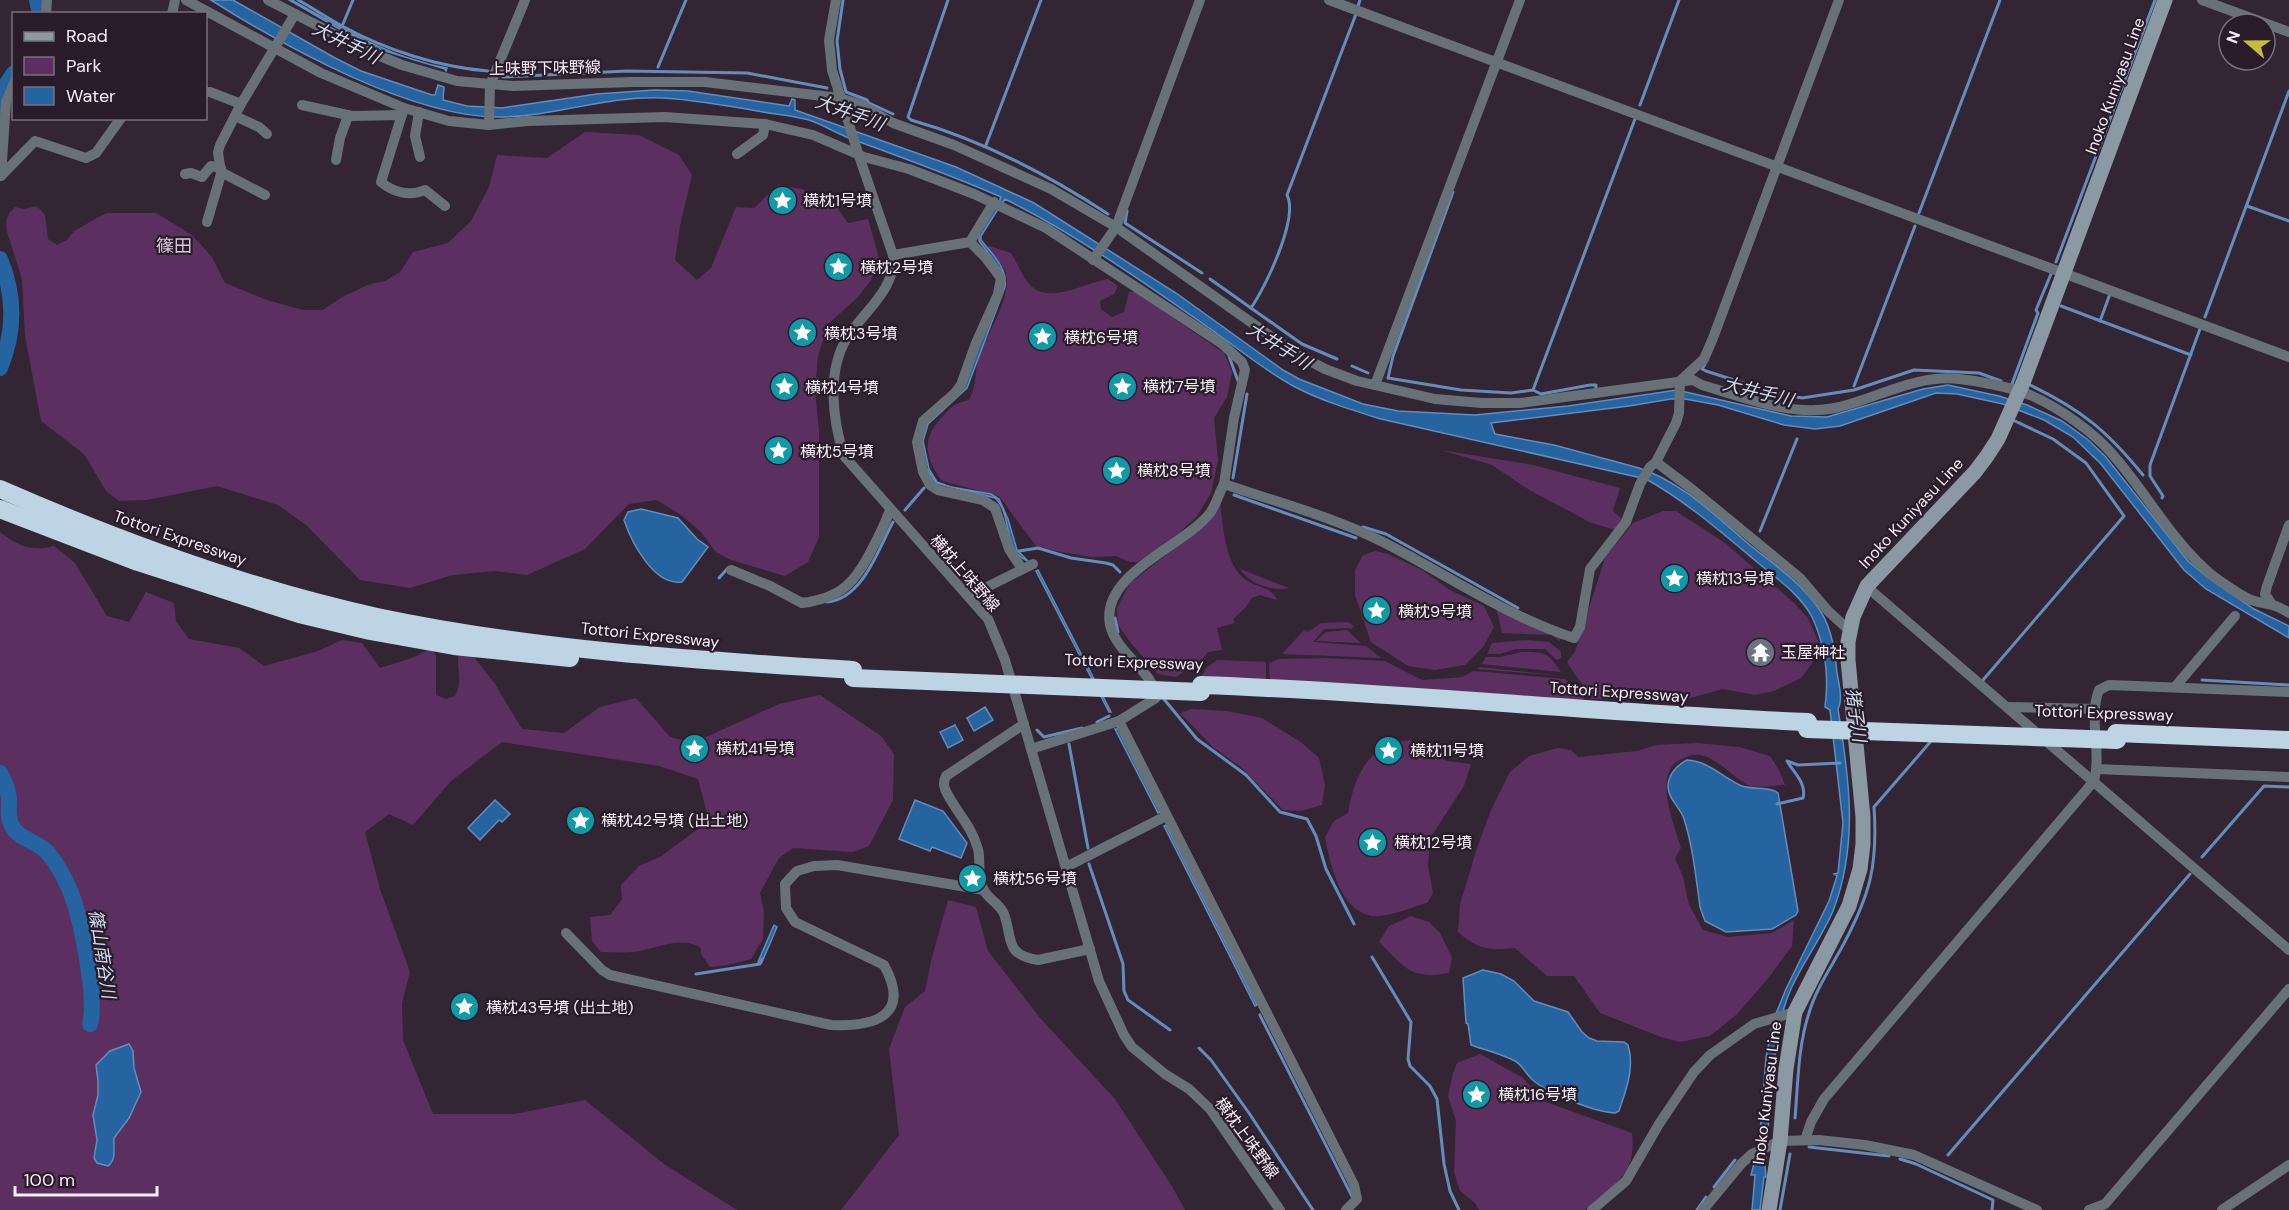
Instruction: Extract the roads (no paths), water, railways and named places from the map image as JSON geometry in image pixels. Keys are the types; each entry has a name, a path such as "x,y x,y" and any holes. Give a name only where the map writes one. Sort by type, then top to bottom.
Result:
{"highway":[{"name":"Tottori Expressway","path":"0,489 146,549 232,577 376,616 453,631 541,643 853,674"},
{"name":"Tottori Expressway","path":"0,509 105,550 299,614 370,631 454,646 546,656 853,674 1405,696 1808,725 2289,740"},
{"name":"Tottori Expressway","path":"2116,736 2289,747"}],"main road":[{"name":"Inoko Kuniyasu Line","path":"1769,1210 1780,1141 1786,1069 1795,1012 1849,906 1860,869 1863,817 1848,642 1853,617 1867,587 1975,472 1998,439 2011,413 2064,274 2165,0"}],"street":[{"path":"186,0 321,73 403,111"},
{"name":"上味野下味野線","path":"268,0 292,17 402,66 457,81 490,85 538,86 705,82 840,98 862,105 893,123 954,145 1051,189 1116,228 1293,352 1325,369 1357,381 1435,399 1482,403 1520,403 1622,391 1680,381"},
{"path":"489,125 490,85 525,0"},
{"path":"836,0 829,40 832,70 893,255 970,242 994,202"},
{"path":"1093,260 1116,228 1200,0"},
{"path":"1329,0 2289,357"},
{"path":"1375,385 1520,0"},
{"path":"1224,484 1346,526 1382,541 1516,614 1574,639 1580,627 1590,569 1626,522 1640,484 1650,467 1656,462 1679,413 1680,381 1704,359 1730,296 1839,0"},
{"path":"2202,0 2289,32"},
{"path":"207,222 209,210 219,186 221,170 218,152 220,145 292,17"},
{"path":"12,88 6,102 1,176 35,141 86,158 91,156 96,153 120,120"},
{"path":"207,92 241,104"},
{"path":"302,105 348,116 403,111 419,112 449,121 489,125 528,121 665,117 765,124 813,135 876,161 909,169 994,202 1046,228 1214,338 1245,366 1230,438 1224,484 1211,513 1140,567 1116,592 1110,608 1110,625 1117,644 1146,675 1157,694 1156,698 1119,721 1031,749"},
{"path":"403,111 381,182 400,193 425,190 446,206"},
{"path":"419,112 415,136 420,158"},
{"path":"235,116 259,127 267,134"},
{"path":"336,160 340,138 348,116"},
{"path":"737,154 763,135 765,124"},
{"path":"185,174 191,173 202,177 211,165 265,195"},
{"path":"970,242 986,257 1001,278 998,294 976,343 961,385 955,393 923,420 917,442 923,472 930,485 938,490 983,500 994,508 1009,549 1022,569"},
{"name":"横枕上味野線","path":"893,255 894,264 890,279 846,339 836,363 834,391 836,428 844,456 988,619 1005,660 1099,981 1124,1035 1132,1047 1165,1074 1189,1089 1210,1109 1280,1210"},
{"path":"1680,381 1693,380 1702,385 1774,405 1811,409 1834,408 1931,379 1962,379 2030,395 2063,414 2104,445 2176,540 2207,571 2251,600 2271,603 2289,613"},
{"path":"1656,462 1693,489 1800,578 1827,611 1850,631"},
{"path":"731,570 770,586 802,603 828,597 840,592 857,578 890,510"},
{"path":"2271,603 2265,594 2266,586 2289,525"},
{"path":"969,596 1033,564"},
{"path":"1867,587 2289,950"},
{"path":"2175,687 2235,616"},
{"path":"1804,1140 1824,1099 2094,781 2097,769 2095,709 2100,690 2109,685 2289,692"},
{"path":"2007,706 2095,709"},
{"path":"1119,721 1354,1185 1357,1200 1346,1210"},
{"path":"1024,724 946,776 943,781 945,788 967,821 978,849 984,890 1003,912 1010,944 1024,956 1038,960 1090,949"},
{"path":"2097,769 2289,777"},
{"path":"1066,867 1166,816"},
{"path":"566,933 602,970 610,975 831,1025 852,1026 883,1018 894,997 891,979 884,965 795,922 786,908 784,895 785,884 797,871 814,866 837,865 984,890"},
{"path":"2089,1210 2105,1204 2289,989"},
{"path":"1592,1210 1626,1181 1659,1124 1694,1072 1710,1055 1754,1024 1795,1012"},
{"path":"1703,1210 1752,1154 1780,1141 1819,1140 1865,1145 1914,1155 2037,1210"},
{"path":"2222,1210 2289,1165"}],"water":[{"path":"211,0 233,0 361,71 432,95 435,95 438,85 444,87 443,100 467,106 502,108 597,94 654,90 688,91 789,106 792,99 795,100 795,110 956,167 1034,203 1176,293 1283,370 1299,379 1363,404 1398,411 1475,415 1568,406 1677,390 1791,416 1827,417 1923,389 1948,385 1999,396 2027,405 2062,421 2087,439 2105,456 2188,561 2254,609 2289,626 2289,638 2206,589 2184,570 2101,464 2073,437 2044,420 2003,404 1957,394 1936,393 1840,426 1815,429 1784,425 1718,405 1685,399 1491,423 1495,434 1554,445 1639,468 1670,482 1712,512 1798,584 1821,612 1830,634 1840,692 1838,709 1848,785 1849,836 1846,861 1833,911 1800,971 1784,1008 1774,1066 1766,1177 1764,1177 1760,1210 1752,1210 1755,1175 1751,1175 1759,1145 1766,1057 1773,1021 1829,901 1837,876 1834,874 1838,873 1843,823 1830,710 1825,707 1825,661 1812,617 1787,587 1703,518 1676,497 1646,479 1381,419 1305,392 1273,374 1109,260 1032,213 1005,199 1002,204 999,202 1001,197 849,138 812,121 689,100 664,98 603,102 522,116 468,114 430,106 352,77 275,38"},
{"path":"289,0 366,41 404,57 382,50"},
{"path":"994,205 998,209 981,236 981,240 1002,267 1005,280 1005,287 967,388 953,401 1003,273 979,241 979,231"},
{"path":"952,402 928,424 923,441 929,469 937,482 949,486 936,483 926,468 921,440 925,425"},
{"path":"953,487 991,494 999,499 1008,519 1017,550 1028,561 1014,550 1004,513 995,498"},
{"path":"641,509 678,518 697,539 708,547 682,582 662,577 653,570 638,551 624,520 628,512"},
{"path":"1038,570 1111,712 1036,571"},
{"path":"985,707 993,720 974,731 967,718"},
{"path":"955,725 963,740 948,748 940,732"},
{"path":"1115,729 1118,729 1160,812 1158,813"},
{"path":"1687,760 1702,763 1742,786 1778,793 1798,911 1796,915 1772,929 1726,932 1705,921 1700,907 1687,830 1682,815 1668,790 1672,774"},
{"path":"495,800 510,814 502,822 499,820 480,840 468,828"},
{"path":"915,800 943,811 967,843 961,858 932,847 930,851 899,839"},
{"path":"1166,825 1257,1005 1255,1006 1164,826"},
{"path":"774,925 777,927 762,962 758,962"},
{"path":"1483,970 1501,974 1514,981 1534,1001 1568,1012 1589,1038 1597,1041 1624,1042 1628,1045 1630,1070 1619,1111 1606,1112 1561,1097 1534,1081 1515,1061 1471,1045 1466,1023 1463,978"},
{"path":"1259,1015 1353,1197 1352,1198"},
{"path":"129,1044 133,1051 134,1068 141,1092 129,1118 114,1138 114,1157 108,1166 97,1163 94,1158 97,1140 93,1115 98,1095 96,1065 110,1051"}],"waterway":[{"name":"篠山南谷川","path":"37,0 40,12"},
{"name":"大井手川","path":"298,0 359,35 394,50 450,66 488,71"},
{"name":"大井手川","path":"343,24 353,0"},
{"path":"658,67 686,0"},
{"name":"大井手川","path":"843,0 837,41 840,69 846,92 893,114"},
{"path":"948,0 908,117 988,148 1038,172 1108,214"},
{"path":"986,145 1041,0"},
{"path":"1358,6 1360,0"},
{"path":"1640,105 1679,0"},
{"path":"1919,213 2000,0"},
{"path":"2056,262 2155,0"},
{"path":"1251,308 1279,253 1288,220 1287,195 1356,14"},
{"path":"501,75 505,62"},
{"name":"大井手川","path":"503,77 627,71 747,73 827,88"},
{"name":"篠山南谷川","path":"0,112 2,91 12,76"},
{"path":"2205,317 2289,91"},
{"path":"1533,390 1635,119"},
{"path":"1453,192 1393,356 1388,378 1461,390 1511,393 1533,390 1541,394 1590,385 1596,385 1596,389"},
{"path":"2247,206 2289,221"},
{"path":"1127,211 1125,223 1202,273"},
{"path":"1854,386 1915,226"},
{"name":"篠山南谷川","path":"0,259 11,300 11,327 0,368"},
{"path":"2012,384 2038,313 2036,310 2051,274"},
{"name":"大井手川","path":"1210,279 1302,344 1337,359"},
{"path":"2100,321 2110,294"},
{"path":"2061,306 2191,355"},
{"path":"2162,498 2163,496 2150,476 2150,465 2200,329"},
{"path":"1229,356 1238,381"},
{"name":"大井手川","path":"1705,364 1702,369 1706,371 1771,392 1802,398 1854,390 1914,370 1979,373 2001,381"},
{"path":"1352,366 1368,373"},
{"path":"2030,385 2065,403 2092,423 2143,475"},
{"path":"1233,478 1247,394"},
{"path":"1983,680 2124,516 2086,463 2053,439 2015,421"},
{"path":"1760,531 1797,439"},
{"path":"905,510 924,488"},
{"path":"1234,495 1356,538"},
{"path":"827,602 840,599 860,582 893,522"},
{"path":"1363,527 1386,534 1518,608"},
{"path":"1019,551 1038,548 1071,558 1113,565 1120,572"},
{"path":"719,578 728,568"},
{"path":"1115,618 1118,632"},
{"path":"2202,680 2289,685"},
{"path":"1163,698 1197,739 1246,775 1280,812 1307,819 1316,836 1326,869 1354,924"},
{"path":"1097,722 1109,716"},
{"path":"1037,730 1044,737 1082,728"},
{"path":"1795,1118 1801,1052 1809,1013 1819,987 1852,928 1870,880 1875,846 1874,807 1932,740"},
{"path":"1069,744 1088,848"},
{"path":"1777,804 1803,798 1803,787 1787,761 1798,765 1840,763"},
{"name":"篠山南谷川","path":"0,773 8,792 10,823 15,831 48,853 63,876 74,901 90,981 92,997 90,1024"},
{"path":"2202,857 2264,786 2289,787"},
{"path":"1089,864 1123,964 1124,991 1128,1000 1170,1030"},
{"path":"1948,1155 2190,874"},
{"path":"1372,957 1411,1022 1408,1059 1410,1066 1430,1086 1437,1099 1444,1164 1450,1191 1459,1210"},
{"path":"696,974 760,964 762,959"},
{"path":"1199,1048 1211,1060 1249,1113 1313,1210"},
{"path":"1809,1147 1889,1156"},
{"path":"1780,1210 1790,1154"},
{"path":"1900,1159 1916,1164 1993,1200 1992,1210"},
{"path":"1714,1187 1735,1160"},
{"path":"1697,1210 1706,1197"}],"place":[{"name":"横枕1号墳","path":"782,200"},
{"name":"横枕2号墳","path":"839,267"},
{"name":"横枕3号墳","path":"803,333"},
{"name":"横枕6号墳","path":"1043,337"},
{"name":"横枕7号墳","path":"1122,386"},
{"name":"横枕4号墳","path":"784,387"},
{"name":"横枕5号墳","path":"779,451"},
{"name":"横枕8号墳","path":"1116,470"},
{"name":"横枕13号墳","path":"1675,578"},
{"name":"横枕9号墳","path":"1377,611"},
{"name":"玉屋神社","path":"1760,652"},
{"name":"横枕41号墳","path":"695,748"},
{"name":"横枕11号墳","path":"1389,750"},
{"name":"横枕42号墳 (出土地)","path":"580,820"},
{"name":"横枕12号墳","path":"1373,842"},
{"name":"横枕56号墳","path":"972,878"},
{"name":"横枕43号墳 (出土地)","path":"465,1007"},
{"name":"横枕16号墳","path":"1477,1094"}],"district":[{"name":"篠田","path":"174,246"}],"water label":[{"name":"猪子川","path":"1856,715"}]}
